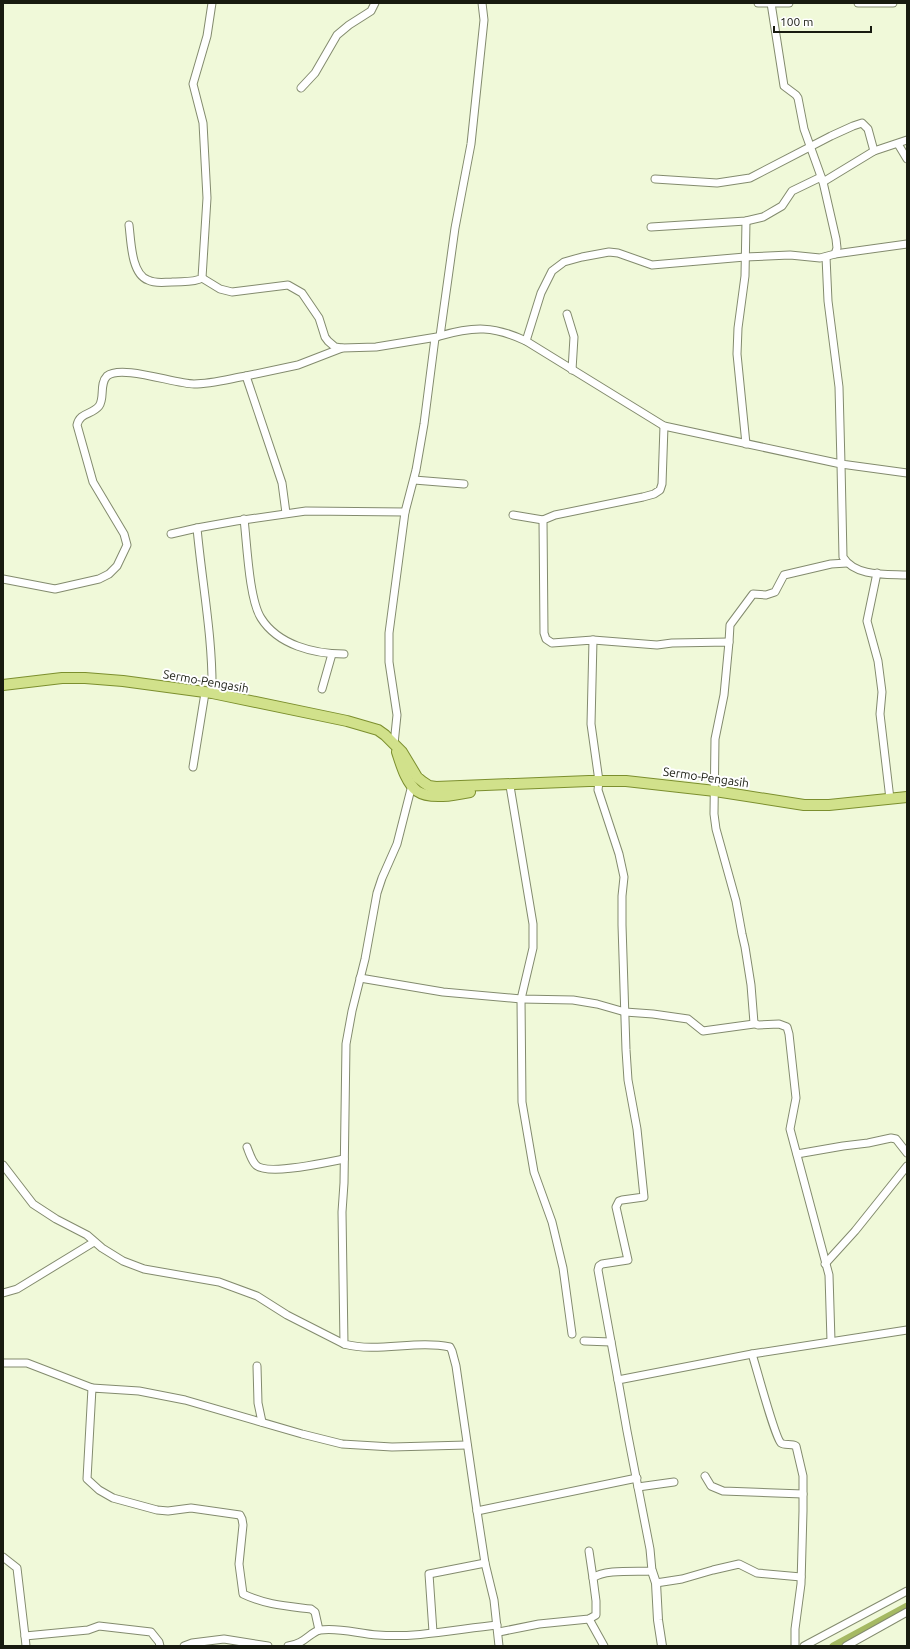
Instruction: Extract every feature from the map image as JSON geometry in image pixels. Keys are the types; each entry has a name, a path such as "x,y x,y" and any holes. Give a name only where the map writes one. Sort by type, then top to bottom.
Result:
{"main road":[{"name":"Sermo-Pengasih","path":"3,685 62,678 123,681 208,693 347,721 378,730 385,735 404,755 417,777 429,786 506,786 599,781 653,784 715,791 804,805 829,805 907,797"},
{"name":"Sermo-Pengasih","path":"394,745 412,785 417,791 424,794 440,796 506,786"}],"street":[{"path":"202,278 206,198 204,130 193,84 206,36 212,3"},
{"path":"300,88 315,73 337,35 370,11 374,3"},
{"path":"394,745 396,729 396,703 388,649 396,574 405,512 414,480 424,424 455,228 471,144 484,20 482,3"},
{"path":"759,3 789,3"},
{"path":"858,3 893,3"},
{"path":"771,4 784,86 798,98 804,129 822,180 836,239 837,248 835,254"},
{"path":"655,179 716,183 750,178 853,126 862,124 868,128 874,151"},
{"path":"651,227 746,221 762,217 772,213 782,206 792,191 822,180 874,151 907,140"},
{"path":"898,144 907,158"},
{"path":"746,221 742,307 738,328 737,354 746,444"},
{"path":"129,225 135,266 144,278 156,282 190,282 202,278"},
{"path":"526,340 541,293 552,271 564,262 582,257 608,252 627,255 652,265 745,257 790,255 826,257 835,254 907,244"},
{"path":"826,257 828,301 839,387 843,557 847,563 854,568 867,572 907,575"},
{"path":"202,278 220,289 232,292 288,285 302,293 319,318 325,337 335,347 376,346 438,337 457,331 485,329 508,332 526,340 664,426 842,464 907,473"},
{"path":"567,314 574,337 572,370"},
{"path":"3,579 55,589 99,578 108,574 117,566 126,545 126,539 120,526 93,482 77,425 81,417 100,404 103,384 108,376 114,373 132,372 180,383 195,384 246,376 298,365 342,348"},
{"path":"246,376 282,483 286,513"},
{"path":"513,515 543,520 555,515 654,494 660,490 662,484 664,426"},
{"path":"414,480 464,484"},
{"path":"171,534 244,519 306,511 405,512"},
{"path":"244,519 253,596 261,618 275,634 289,644 332,654 344,654"},
{"path":"543,520 543,620 546,639 552,643 593,640 656,646 672,643 729,642"},
{"path":"193,767 208,693 208,619 197,528"},
{"path":"754,1024 751,985 736,901 716,829 714,814 715,739 724,695 730,625 753,594 766,595 775,592 784,575 831,564 847,563"},
{"path":"877,573 867,622 878,661 882,692 880,714 890,799"},
{"path":"593,640 591,724 600,797 617,848 624,877 622,918 626,1050 628,1080 637,1129 644,1197 619,1201 616,1208 628,1260 598,1266 650,1549 652,1571 656,1583 658,1620 662,1646"},
{"path":"322,688 332,654"},
{"path":"344,1344 342,1224 346,1044 352,1011 366,959 377,893 397,844 412,785"},
{"path":"506,786 533,924 533,948 521,999 522,1102 534,1172 554,1229 563,1268 572,1334"},
{"path":"360,978 443,992 521,999 573,1000 597,1004 625,1012 688,1019 703,1031 754,1024 779,1024 787,1027 796,1091 795,1107 790,1129 829,1276 831,1341"},
{"path":"797,1154 891,1138 896,1139 907,1153"},
{"path":"247,1147 255,1165 263,1169 296,1168 344,1159"},
{"path":"3,1165 33,1204 56,1219 87,1235 106,1251 134,1266 171,1275 219,1282 257,1296 287,1315 344,1344 356,1347 426,1345 450,1347 456,1366 485,1563 494,1600 499,1646"},
{"path":"825,1264 855,1232 907,1166"},
{"path":"3,1294 17,1290 94,1242"},
{"path":"618,1380 752,1354 907,1330"},
{"path":"584,1340 611,1342"},
{"path":"752,1354 779,1440 784,1444 796,1446 800,1456 803,1476 801,1577 795,1629 795,1646"},
{"path":"3,1363 27,1363 92,1388 139,1391 185,1400 342,1444 392,1447 467,1445"},
{"path":"258,1366 258,1402 262,1422"},
{"path":"92,1388 87,1479 93,1486 113,1498 157,1510 168,1511 191,1508 240,1515 243,1525 239,1564 243,1594 258,1601 311,1609 315,1612 319,1630"},
{"path":"705,1476 711,1486 723,1492 803,1494"},
{"path":"477,1511 637,1478"},
{"path":"638,1487 674,1482"},
{"path":"288,1646 302,1643 319,1630 353,1631 378,1635 498,1628 589,1619 596,1615 596,1601 589,1551"},
{"path":"3,1557 16,1568 26,1646"},
{"path":"433,1632 429,1574 485,1563"},
{"path":"656,1583 682,1579 739,1564 757,1573 801,1577"},
{"path":"593,1578 601,1574 652,1571"},
{"path":"804,1646 906,1593"},
{"path":"846,1646 907,1612"},
{"path":"589,1619 604,1646"},
{"path":"25,1636 88,1630 99,1626 118,1627 151,1632 159,1642 160,1646"},
{"path":"184,1646 224,1639 268,1646"}],"waterway":[{"path":"833,1646 907,1606"}]}
